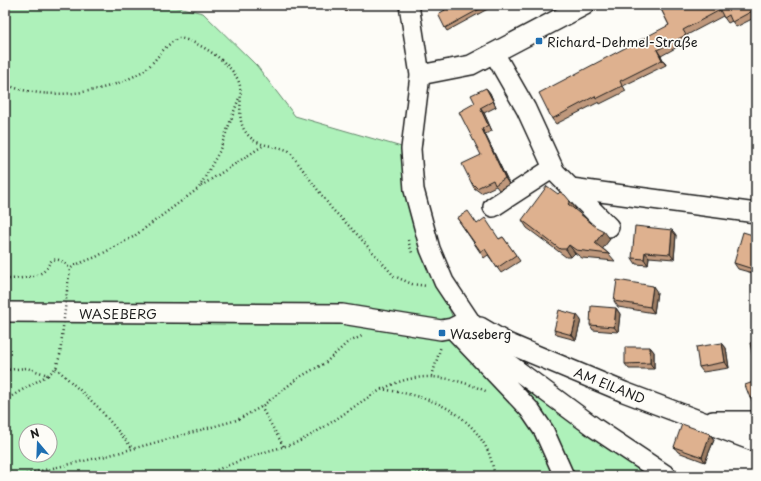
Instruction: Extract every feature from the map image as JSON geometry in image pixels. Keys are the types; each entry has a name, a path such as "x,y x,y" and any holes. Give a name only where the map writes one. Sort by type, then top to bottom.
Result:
{"street":[{"path":"409,5 420,76 411,149 414,190 430,248 444,282 454,330 529,409 544,431 564,476"},
{"path":"420,76 471,66 585,5"},
{"path":"494,53 526,109 553,168 609,227"},
{"path":"493,207 553,168"},
{"path":"572,188 756,213"},
{"name":"WASEBERG","path":"5,312 342,314 441,330 454,330"},
{"path":"454,330 484,342 510,365 595,428 667,476"},
{"name":"AM EILAND","path":"454,330 507,343 756,442"},
{"path":"701,421 756,421"}],"path":[{"path":"5,84 24,92 48,94 75,92 116,84 147,68 163,49 179,38 196,43 225,64 239,82 240,117 244,130 252,139 264,145 281,147 295,156 332,209 354,231 394,276 412,284 429,286"},
{"path":"199,188 219,152 239,96"},
{"path":"5,400 48,375 56,368 60,354 70,269 80,262 96,257 133,237 199,188 264,145"},
{"path":"5,279 40,274 52,260 57,259 61,260 70,269"},
{"path":"432,376 441,344 454,330"},
{"path":"18,476 133,449 236,420 261,407 298,378 328,360 356,337 366,334"},
{"path":"5,370 27,368 48,375"},
{"path":"56,368 98,406 133,449"},
{"path":"202,476 284,447 315,432 380,389 407,379 432,376 458,382 492,394"},
{"path":"380,389 415,395 432,400 458,416 488,450 495,476"},
{"path":"261,407 284,447"},
{"path":"412,476 423,472 430,472 435,476"}],"green space":[{"path":"5,5 169,5 203,13 257,66 295,116 405,148 429,262 453,318 651,476 5,476"}],"building":[{"path":"442,5 487,5 445,28 438,14 445,10"},
{"path":"659,5 756,5 756,9 732,22 729,15 724,18 720,10 683,30 686,35 657,50 662,60 620,81 622,86 596,99 595,96 552,119 539,93 669,25"},
{"path":"486,88 493,101 480,108 488,125 482,129 505,178 495,185 493,180 477,188 471,182 462,164 481,155 459,112 475,103 471,95"},
{"path":"547,186 558,194 560,192 565,195 570,201 568,204 596,227 604,231 595,243 609,254 576,250 569,245 566,249 560,249 522,220"},
{"path":"468,211 477,224 485,218 499,239 503,237 516,255 497,268 485,249 481,252 457,218"},
{"path":"635,226 672,230 670,254 645,252 644,259 632,258"},
{"path":"743,232 756,236 756,270 734,263"},
{"path":"617,280 653,286 650,307 614,301"},
{"path":"591,306 616,308 614,327 590,325"},
{"path":"559,310 577,315 572,335 554,330"},
{"path":"756,342 756,357 753,358 750,343"},
{"path":"722,343 725,362 699,367 696,347"},
{"path":"625,347 650,347 650,363 625,364"},
{"path":"756,381 756,396 750,398 745,385"},
{"path":"682,424 710,434 702,457 674,447"}],"place":[{"name":"Richard-Dehmel-Straße","path":"539,41"},
{"name":"Waseberg","path":"442,333"}]}
